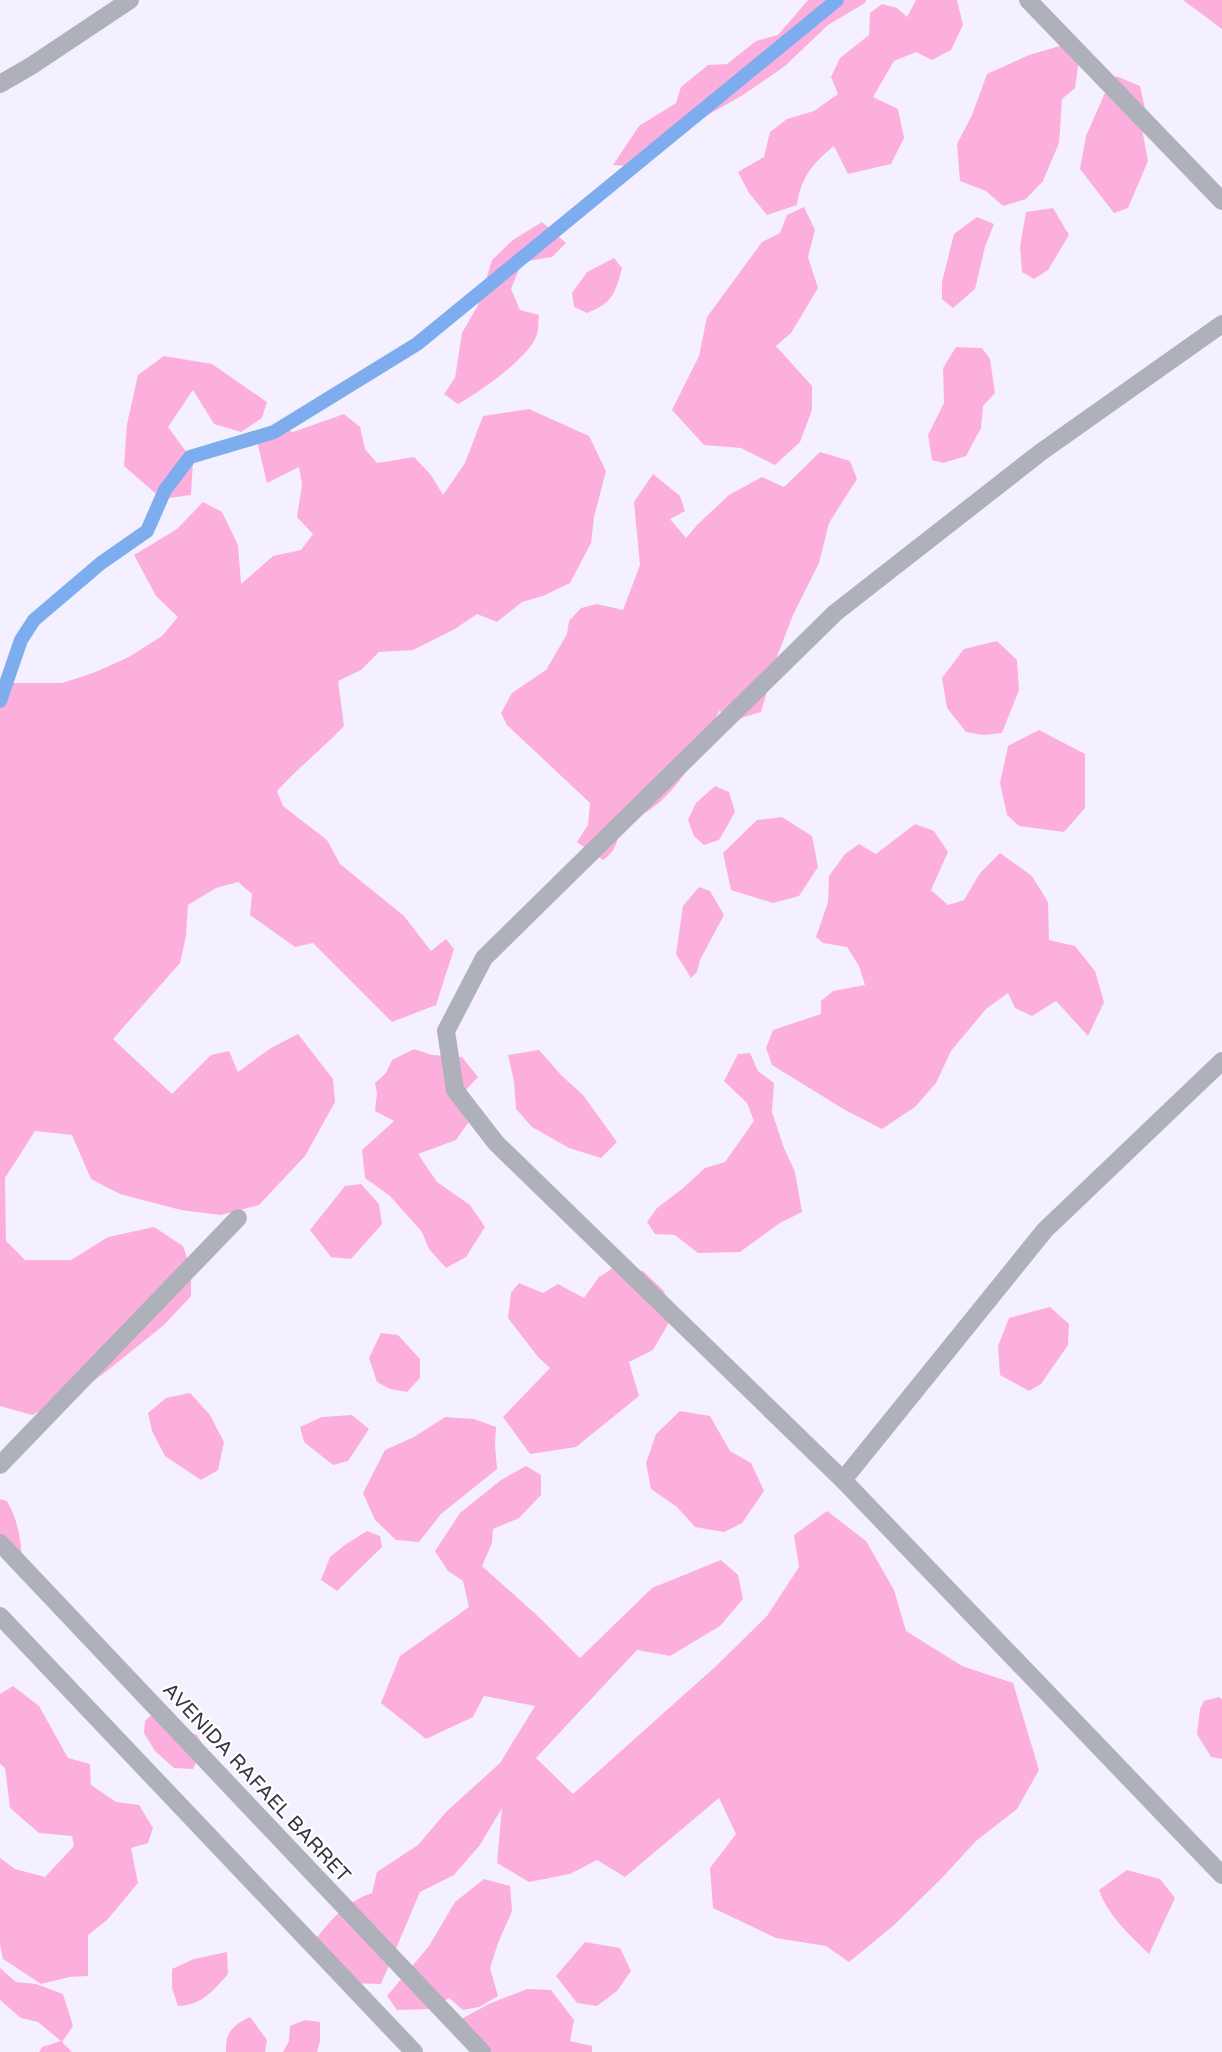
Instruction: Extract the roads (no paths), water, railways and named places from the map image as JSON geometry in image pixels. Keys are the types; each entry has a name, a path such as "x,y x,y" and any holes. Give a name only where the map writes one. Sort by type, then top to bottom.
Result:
{"street":[{"path":"0,84 130,0"},
{"path":"1028,0 1222,201"},
{"path":"1222,324 1041,452 835,613 484,958 446,1031 455,1090 496,1143 843,1480 1222,1875"},
{"path":"843,1480 1045,1230 1222,1060"},
{"path":"0,1465 238,1218"},
{"name":"AVENIDA RAFAEL BARRET","path":"0,1543 482,2052"},
{"path":"0,1616 414,2052"}],"waterway":[{"path":"0,701 21,640 34,620 101,563 147,531 165,490 190,457 274,432 417,344 837,0"}]}
